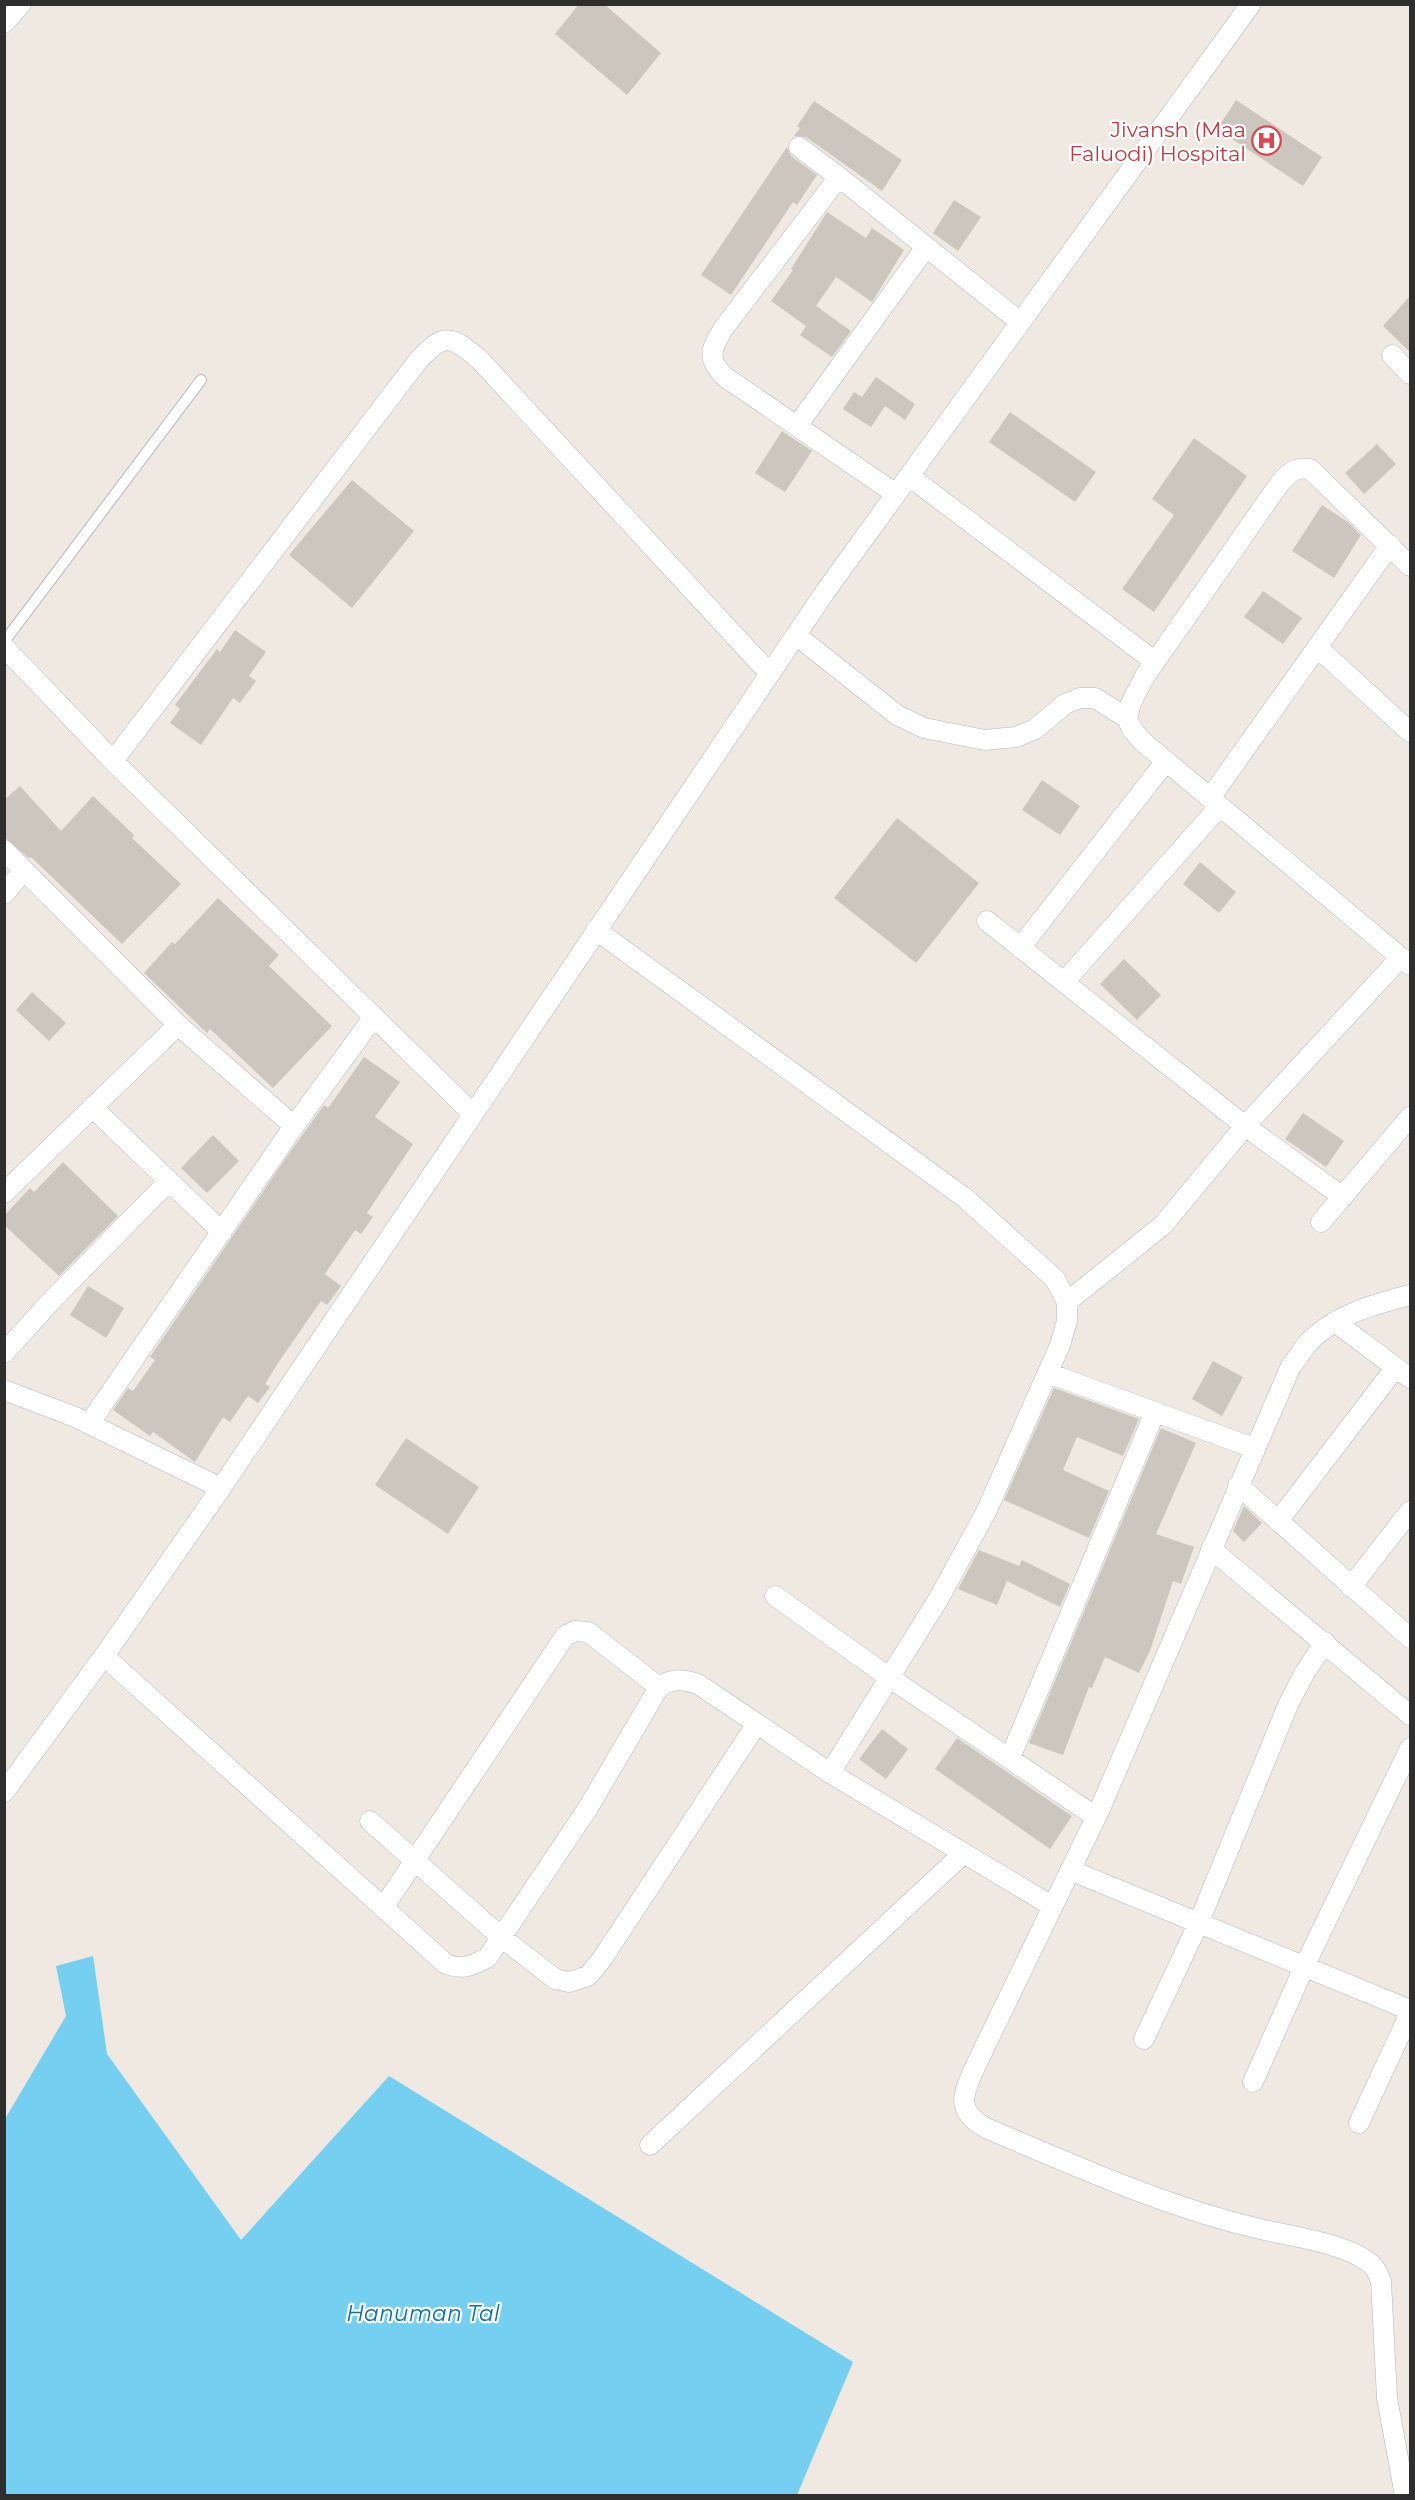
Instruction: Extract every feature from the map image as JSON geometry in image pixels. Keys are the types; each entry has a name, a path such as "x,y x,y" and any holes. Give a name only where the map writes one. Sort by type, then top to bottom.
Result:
{"street":[{"path":"4,23 21,4"},
{"path":"4,1792 104,1656 221,1488 796,635 1251,4"},
{"path":"799,147 1020,322"},
{"path":"839,177 723,329 712,348 712,360 725,377 896,494"},
{"path":"797,426 926,247"},
{"path":"113,761 417,362 431,346 445,340 458,341 479,359 770,674"},
{"path":"1392,355 1410,374"},
{"path":"1127,718 1131,703 1154,661 1274,492 1292,471 1301,468 1310,469 1410,566"},
{"path":"909,476 1154,661"},
{"path":"1064,982 1215,802 1317,647 1390,545"},
{"path":"796,635 897,715 924,728 985,740 1016,737 1035,729 1065,704 1080,698 1095,699 1127,718 1137,735 1166,761 1406,961 1245,1126 1163,1226 1067,1302"},
{"path":"4,647 113,761 472,1113"},
{"path":"1317,647 1410,732"},
{"path":"1020,948 1166,761"},
{"path":"4,850 178,1025 294,1126"},
{"path":"4,894 24,870"},
{"path":"987,921 1245,1126 1342,1197"},
{"path":"596,930 965,1198 1055,1279 1067,1302 1067,1321 1060,1345 986,1512 939,1598 830,1773"},
{"path":"89,1424 294,1126 373,1018"},
{"path":"4,1193 178,1025"},
{"path":"92,1107 222,1232"},
{"path":"1321,1222 1410,1117"},
{"path":"4,1353 52,1299 169,1181"},
{"path":"1405,2496 1387,2398 1381,2281 1374,2266 1355,2253 1222,2220 1160,2201 986,2128 970,2119 964,2107 964,2092 1096,1817 1291,1366 1309,1342 1335,1322 1371,1305 1410,1295"},
{"path":"1278,1521 1403,1373 1335,1322"},
{"path":"1048,1373 1254,1448"},
{"path":"4,1390 89,1424 221,1488"},
{"path":"1010,1758 1155,1412"},
{"path":"1238,1485 1410,1638"},
{"path":"1351,1587 1410,1511"},
{"path":"1211,1549 1325,1641 1410,1715"},
{"path":"775,1596 890,1678 1096,1817"},
{"path":"383,1908 564,1636 575,1631 588,1632 659,1687"},
{"path":"1144,2039 1199,1922 1288,1705 1325,1641"},
{"path":"104,1656 446,1964 458,1968 474,1965 488,1957 588,1808 659,1687 668,1681 685,1679 698,1684 830,1773 1052,1906"},
{"path":"370,1821 413,1862 501,1937 555,1979 569,1982 588,1976 602,1959 756,1725"},
{"path":"1253,2082 1305,1965 1410,1748"},
{"path":"650,2145 964,1853"},
{"path":"1070,1869 1305,1965 1410,2012 1359,2123"}],"lane":[{"path":"4,642 201,380"}],"water":[{"name":"Hanuman Tal","path":"93,1956 107,2054 241,2240 389,2076 853,2362 797,2495 5,2495 5,2119 66,2016 56,1966"}],"building":[{"path":"579,4 604,4 661,53 627,95 555,34"},
{"path":"1236,100 1322,157 1303,186 1217,129"},
{"path":"814,101 902,160 882,191 806,137 794,136 800,128 797,126"},
{"path":"787,147 791,156 817,175 797,205 793,202 731,295 701,275"},
{"path":"954,200 981,217 958,251 933,233"},
{"path":"827,212 866,238 872,228 904,250 872,302 836,277 816,306 851,331 832,357 800,335 806,326 771,301 793,270 791,269"},
{"path":"1410,296 1410,352 1383,326"},
{"path":"876,377 915,404 905,420 885,406 871,427 843,409 854,392 862,397"},
{"path":"1010,412 1096,472 1075,502 989,442"},
{"path":"782,431 812,451 785,492 755,473"},
{"path":"1194,438 1247,476 1154,612 1122,589 1174,515 1152,499"},
{"path":"1377,444 1396,464 1364,494 1345,473"},
{"path":"352,480 414,531 352,608 289,555"},
{"path":"1322,505 1348,522 1361,535 1334,578 1292,551"},
{"path":"1263,591 1302,618 1283,644 1244,617"},
{"path":"235,630 266,652 249,676 256,681 240,703 233,698 201,745 170,723 180,709 175,705 217,649 220,652"},
{"path":"1042,780 1080,806 1060,835 1022,810"},
{"path":"20,786 61,831 93,796 134,835 132,838 181,884 122,944 31,857 29,858 4,837 4,800"},
{"path":"897,818 979,883 916,963 834,898"},
{"path":"1200,862 1236,892 1219,913 1183,884"},
{"path":"218,898 279,955 269,966 332,1026 273,1088 210,1029 207,1033 144,973 172,942 175,944"},
{"path":"1124,959 1161,995 1137,1020 1100,984"},
{"path":"32,992 66,1023 49,1041 16,1010"},
{"path":"364,1057 400,1082 375,1117 413,1144 367,1213 373,1217 361,1234 355,1230 325,1274 341,1286 327,1305 321,1301 265,1384 270,1387 258,1403 248,1396 230,1422 223,1417 195,1462 153,1432 150,1436 113,1410 128,1388 133,1391 155,1360 150,1357 288,1155 324,1105 328,1108"},
{"path":"1303,1113 1344,1141 1326,1167 1285,1139"},
{"path":"213,1135 239,1161 207,1193 181,1168"},
{"path":"63,1162 118,1216 59,1276 4,1225 4,1216 30,1188 34,1192"},
{"path":"88,1286 124,1308 106,1338 70,1315"},
{"path":"1213,1361 1243,1377 1222,1416 1192,1399"},
{"path":"1054,1388 1139,1419 1123,1456 1077,1437 1063,1470 1109,1491 1089,1538 1004,1500"},
{"path":"1161,1428 1196,1443 1156,1534 1194,1547 1181,1584 1173,1581 1150,1651 1139,1673 1105,1657 1092,1688 1089,1687 1063,1755 1029,1743"},
{"path":"406,1438 479,1487 448,1534 375,1485"},
{"path":"1244,1506 1262,1523 1244,1542 1233,1531"},
{"path":"979,1550 1019,1566 1022,1560 1070,1584 1060,1607 1007,1581 997,1605 958,1589"},
{"path":"882,1729 908,1749 886,1779 859,1759"},
{"path":"957,1738 1072,1816 1050,1849 935,1769"}],"place":[{"name":"Jivansh (Maa Faluodi) Hospital","path":"1267,141"}]}
